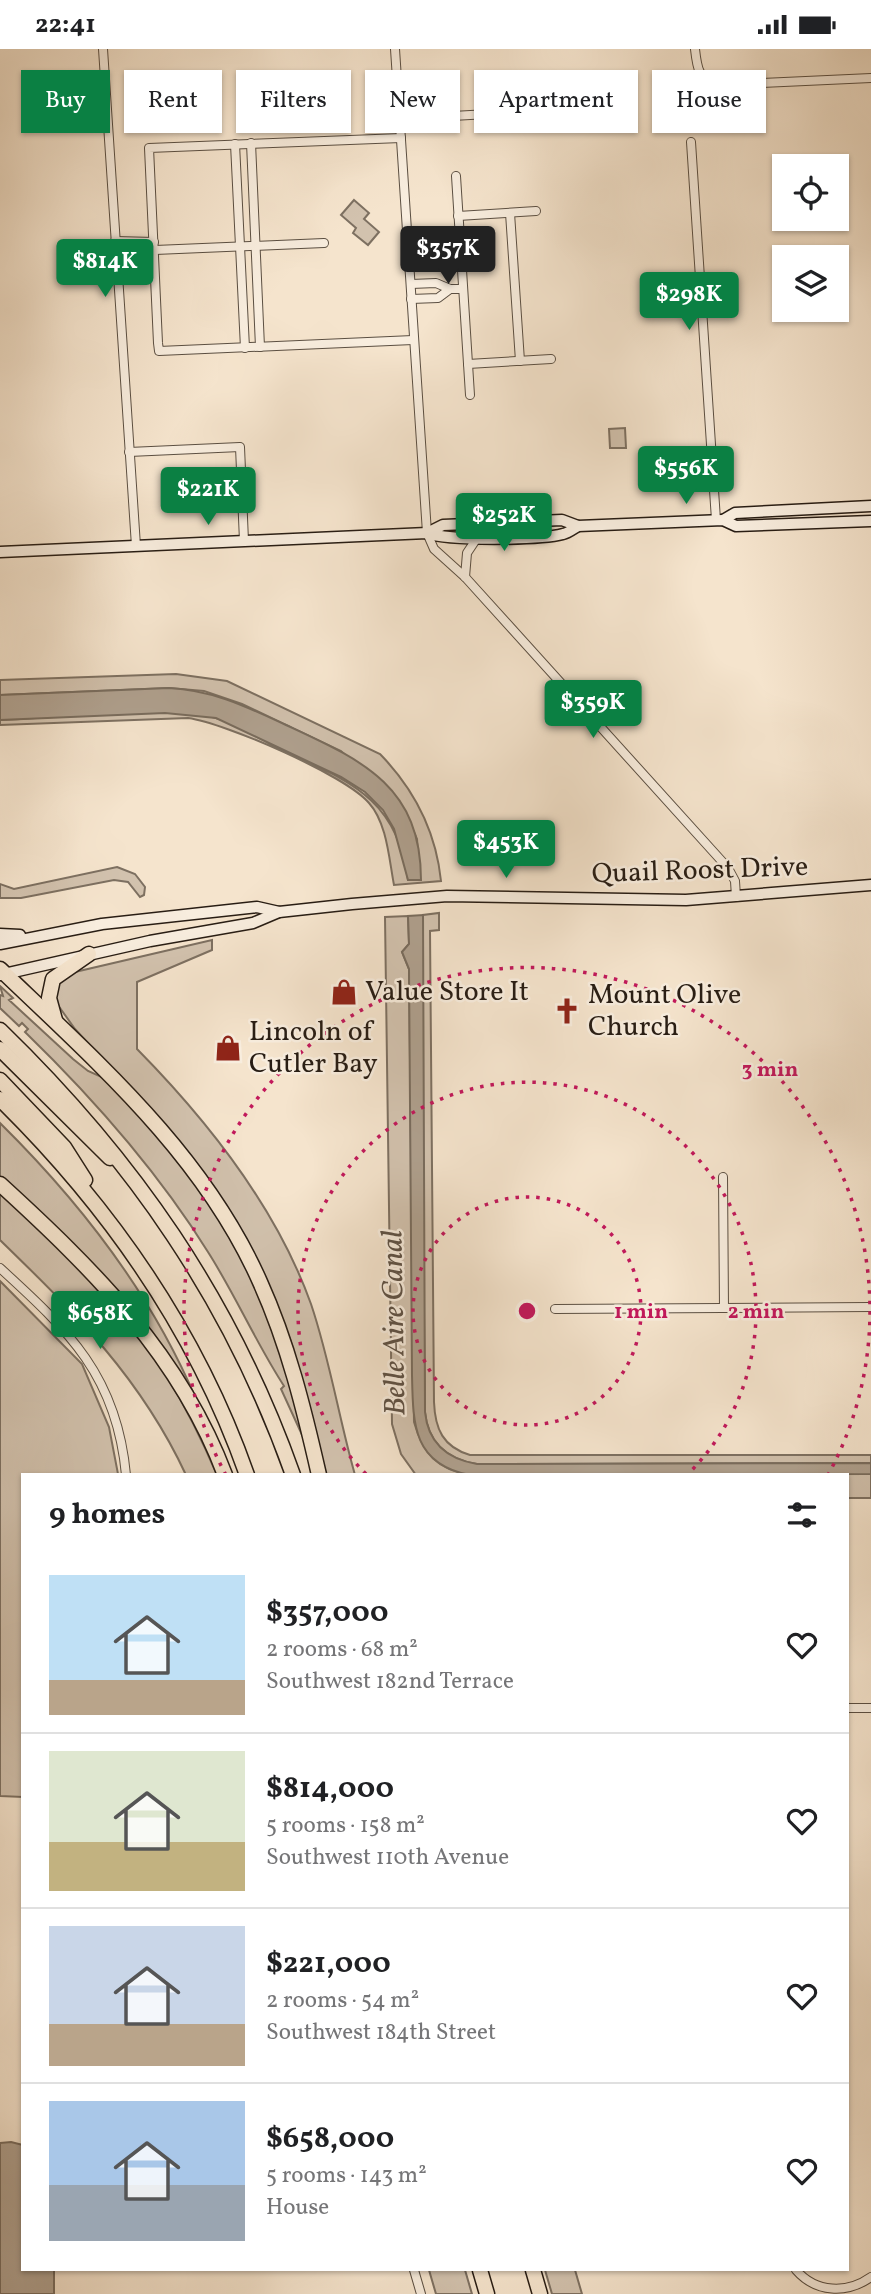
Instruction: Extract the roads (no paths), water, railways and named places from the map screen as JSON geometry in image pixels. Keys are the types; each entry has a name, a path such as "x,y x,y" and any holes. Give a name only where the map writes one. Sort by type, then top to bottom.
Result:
{"highway":[{"path":"56,1021 49,998 53,979 89,954"},
{"path":"2,972 56,1021 164,1132 230,1224 260,1280 282,1336 299,1390 319,1473"},
{"path":"0,1030 72,1101 137,1183 196,1268 230,1328 260,1392 292,1473"},
{"path":"0,1049 83,1135 137,1183"},
{"path":"0,1080 64,1146 186,1338 217,1401 246,1473"},
{"path":"0,1099 110,1220"},
{"path":"0,1184 90,1268 139,1325 183,1389 205,1429 224,1473"},
{"path":"480,2271 487,2294"},
{"path":"533,2271 540,2294"}],"main road":[{"path":"0,552 427,533 443,526 562,520 578,526 720,520 735,513 871,506"},
{"path":"720,520 736,526 871,521"},
{"path":"427,533 444,539 478,538 563,534 578,526"},
{"name":"Quail Roost Drive","path":"2,972 253,923 279,912 441,896 639,901 736,897 871,885"},
{"name":"Quail Roost Drive","path":"0,944 118,922 257,907 279,912"},
{"path":"0,934 37,936"}],"street":[{"path":"103,49 136,546"},
{"path":"395,49 396,70"},
{"path":"695,49 698,71 707,81 717,85 871,78"},
{"path":"401,133 427,533 434,549 465,577 728,868 735,881 736,897"},
{"path":"401,138 149,148 159,351 414,341"},
{"path":"691,142 720,520"},
{"path":"251,143 260,347"},
{"path":"235,144 245,348"},
{"path":"456,176 470,395"},
{"path":"458,216 536,211"},
{"path":"510,213 520,361"},
{"path":"115,241 154,250 324,243"},
{"path":"117,263 154,250"},
{"path":"411,284 436,283 450,289 463,289"},
{"path":"411,299 438,298 450,289"},
{"path":"468,364 551,359"},
{"path":"130,452 240,447 244,541"},
{"path":"465,577 467,553 478,538"},
{"path":"723,1177 724,1308"},
{"path":"0,1268 65,1328 89,1361 112,1411 126,1473"},
{"path":"555,1309 871,1307"},
{"path":"849,1708 871,1708"},
{"path":"414,2271 421,2294"},
{"path":"797,2271 815,2286 838,2291 855,2287 871,2277"}],"place":[{"name":"Value Store It","path":"344,992"},
{"name":"Mount Olive Church","path":"567,1011"},
{"name":"Lincoln of Cutler Bay","path":"228,1048"}],"water label":[{"name":"Belle Aire Canal","path":"395,1323"}]}
